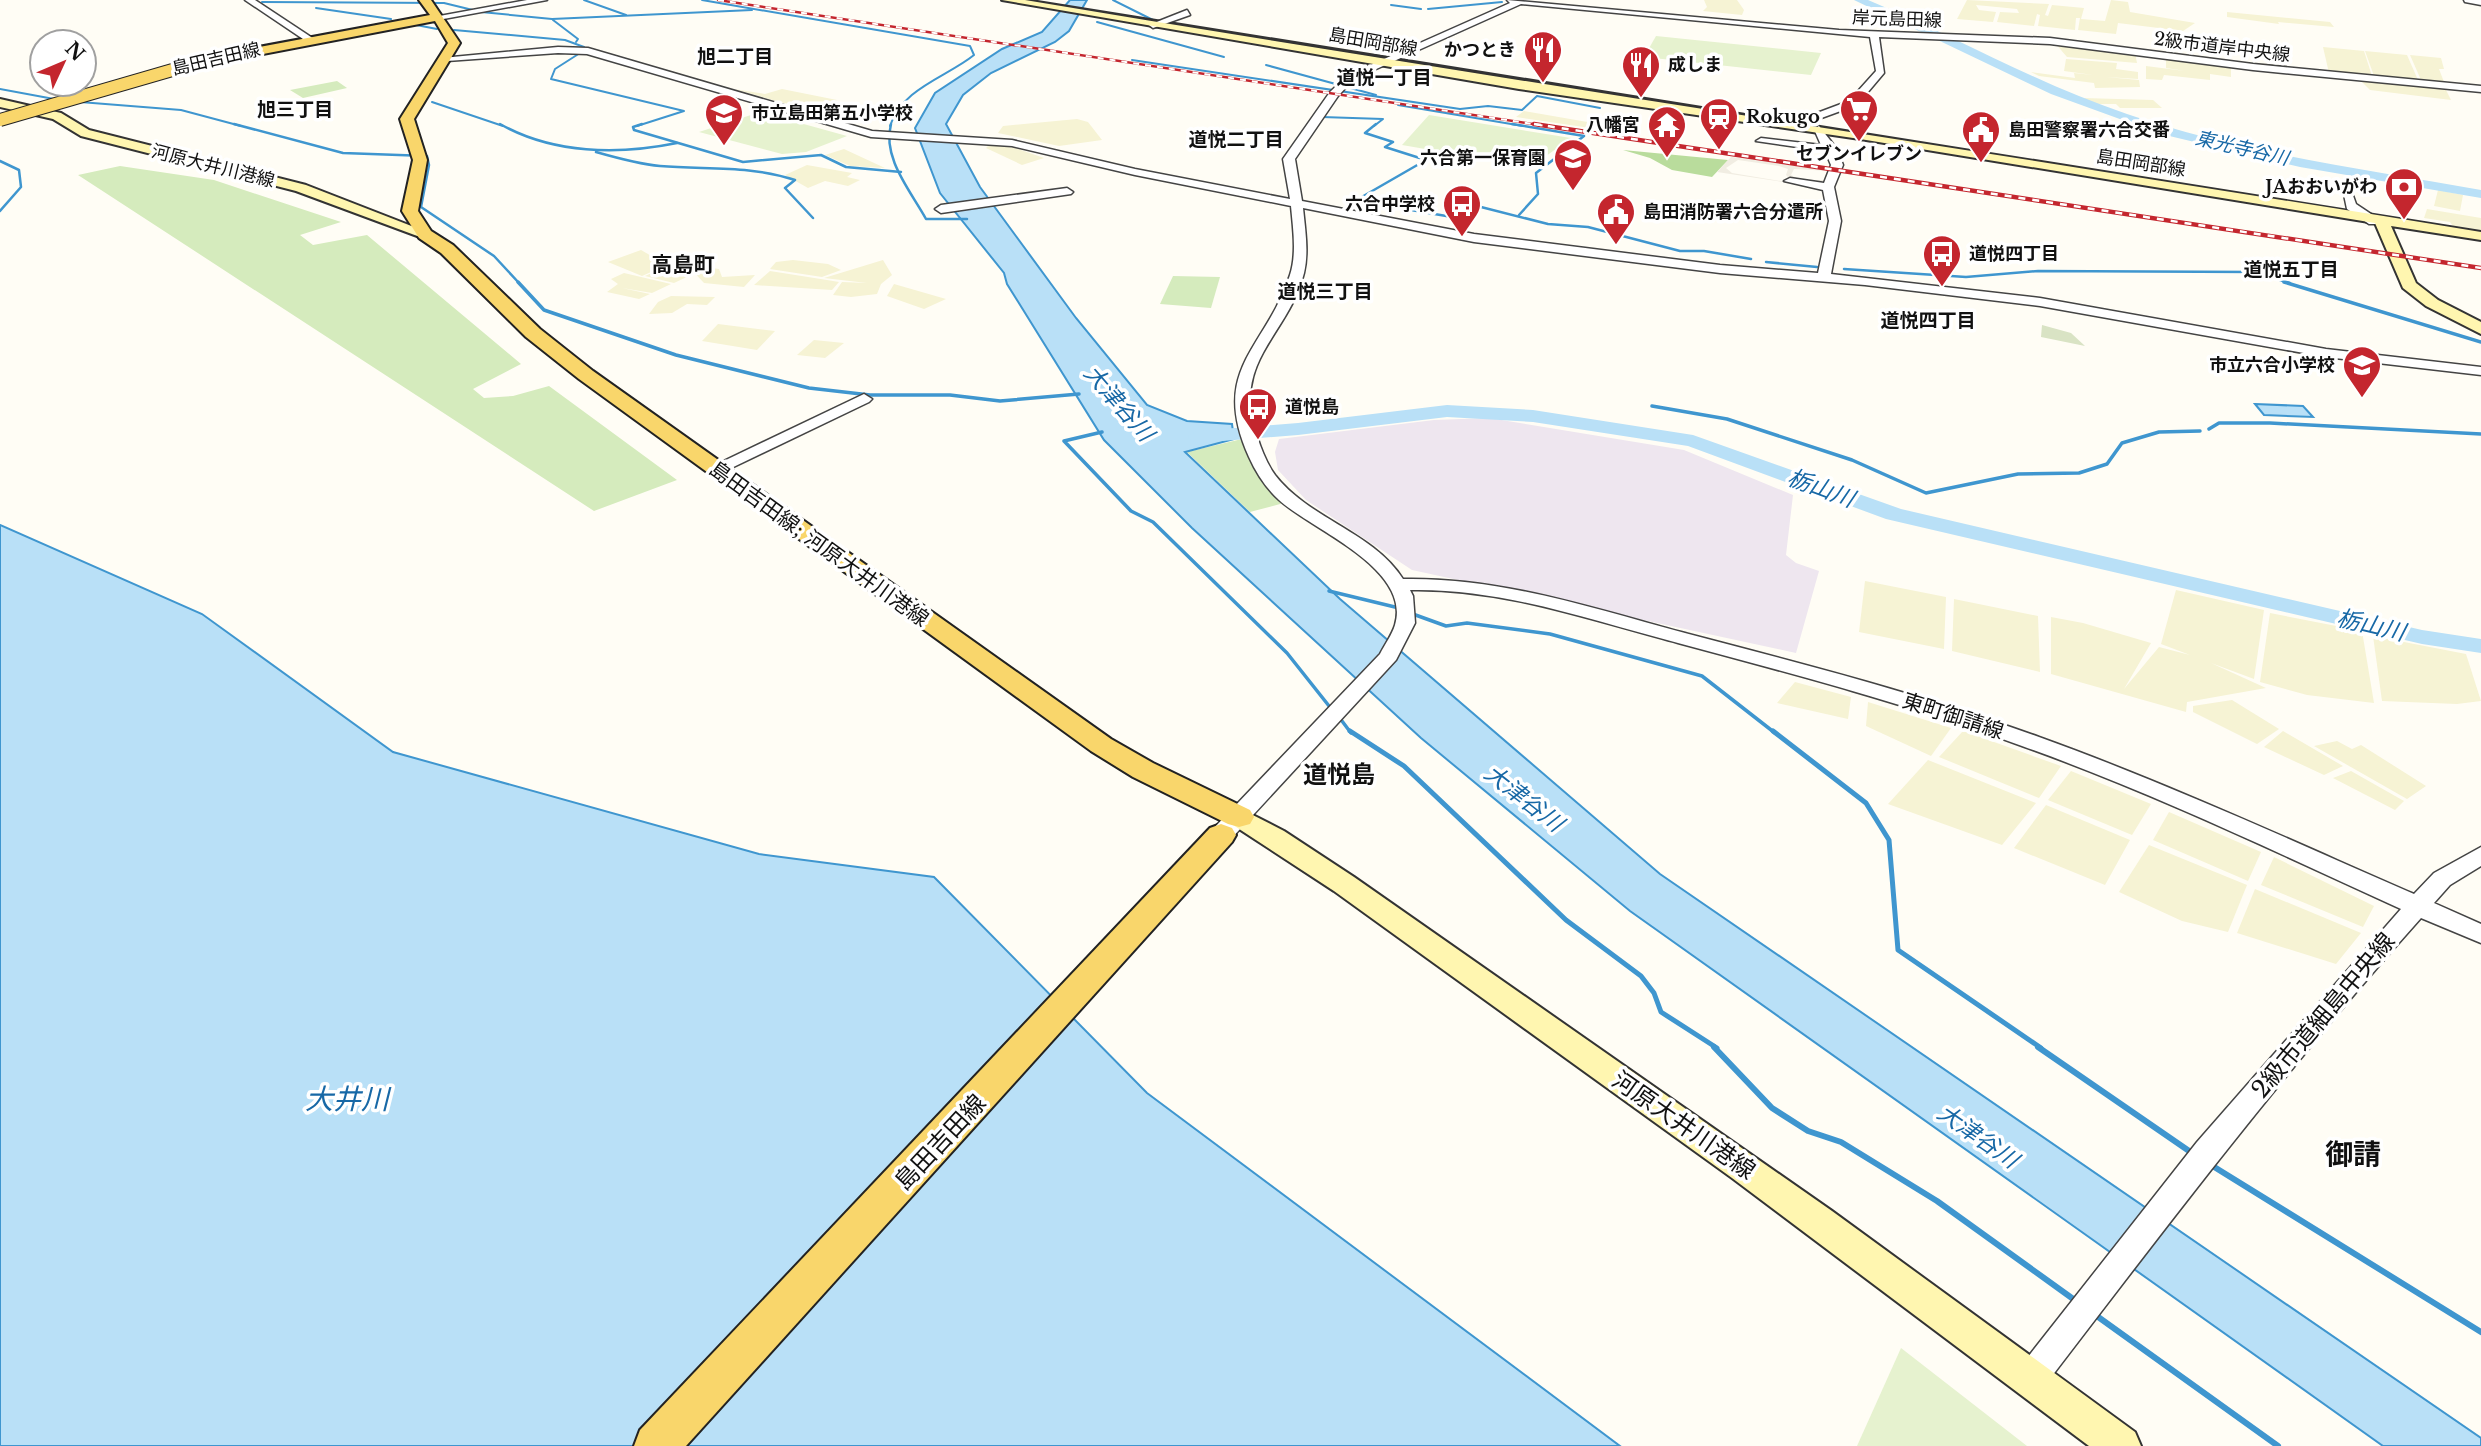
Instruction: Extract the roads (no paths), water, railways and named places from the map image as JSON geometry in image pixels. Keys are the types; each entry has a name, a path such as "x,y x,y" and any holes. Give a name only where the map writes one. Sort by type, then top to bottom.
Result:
{"main road":[{"path":"425,0 453,40 447,58 407,120 420,172 410,211 425,234"},
{"name":"島田岡部線","path":"1007,0 1608,100 1818,129 2378,222 2481,236"},
{"name":"島田吉田線","path":"0,120 200,62 309,39 438,17"},
{"name":"河原大井川港線","path":"0,103 57,116 85,133 301,188 425,234"},
{"path":"2378,222 2409,285 2431,303 2481,329"},
{"name":"島田吉田線; 河原大井川港線","path":"425,234 447,249 459,264 533,333 715,469 1101,745 1230,826"},
{"name":"島田吉田線","path":"656,1446 1230,826"},
{"name":"河原大井川港線","path":"1230,826 1329,873 1443,957 1756,1176 2122,1446"}],"street":[{"path":"249,0 309,39"},
{"path":"438,17 543,0"},
{"name":"岸元島田線","path":"1501,0 1874,35 1958,37"},
{"path":"2468,0 2481,2"},
{"path":"1230,826 1389,656 1405,624 1405,605 1398,585 1383,566 1350,539 1293,503 1278,489 1267,476 1244,420 1242,387 1298,269 1297,203 1295,185 1287,165 1289,159 1340,88 1351,77 1521,1"},
{"path":"1153,25 1186,13"},
{"path":"1805,121 1853,103 1881,71 1874,35"},
{"name":"2級市道岸中央線","path":"1958,37 2050,41 2281,70 2481,89"},
{"path":"447,58 558,50 599,53 871,134 899,138 961,138 1012,143 1135,172 1509,243 1732,270 1824,277 2040,302 2326,353 2481,371"},
{"path":"1818,129 1832,149 1838,165 1828,187 1837,206 1837,217 1824,277"},
{"path":"1761,141 1832,149"},
{"path":"1790,181 1828,187"},
{"path":"941,209 1067,192"},
{"path":"2347,192 2351,206 2378,222"},
{"path":"715,469 864,399"},
{"name":"東町御請線","path":"1398,585 1455,586 1519,596 1797,669 1982,724 2169,796 2481,934"},
{"name":"2級市道細島中央線","path":"2031,1378 2099,1289 2354,976 2442,880 2481,855"}],"water":[{"name":"大津谷川","path":"1070,0 1087,0 1069,31 1055,42 991,73 963,95 946,124 980,187 1076,318 1147,405 1187,421 1232,424 1234,439 1185,452 1340,599 1660,874 2481,1438 2481,1446 2383,1446 1630,911 1421,738 1192,528 1104,440 1007,284 1004,273 940,193 915,128 935,93 1002,49 1042,32"},
{"path":"2255,404 2303,406 2313,417 2264,415"},
{"name":"大井川","path":"0,525 202,614 393,752 759,854 934,877 1147,1093 1620,1446 0,1446"}],"waterway":[{"path":"584,0 626,15"},
{"path":"702,0 970,46 974,55 926,84 904,102 890,126"},
{"path":"1113,0 1157,22"},
{"name":"東光寺谷川","path":"1859,0 2055,91 2166,131 2300,163 2481,194"},
{"path":"262,2 444,3 481,12 552,19 752,10"},
{"path":"1428,9 1502,2"},
{"path":"1391,5 1421,9"},
{"path":"316,8 391,19"},
{"path":"553,20 578,39 576,42"},
{"path":"1097,22 1224,57"},
{"path":"411,24 437,29"},
{"path":"454,30 565,40 584,47"},
{"path":"580,53 555,69 551,79 684,111 637,126"},
{"path":"1132,60 1460,109 1488,106 1522,110 1537,96 1600,108"},
{"path":"1266,65 1376,95"},
{"path":"0,89 54,99"},
{"path":"80,102 181,110 241,126"},
{"path":"432,102 503,126"},
{"path":"1398,105 1523,126"},
{"path":"1322,117 1383,119 1374,126"},
{"path":"234,124 343,153 427,156 429,165 421,207 494,256 519,283"},
{"path":"500,124 542,141 586,149 632,149 677,143"},
{"path":"642,124 633,127 634,130 743,162 821,155 846,167 898,172"},
{"path":"891,124 890,149 898,172"},
{"path":"1376,124 1365,133 1393,142 1385,147 1426,160 1360,198 1364,202 1458,218 1481,207 1548,224 1588,227 1680,251 1704,251 1751,259"},
{"path":"1512,124 1584,136 1536,173 1538,194 1519,215"},
{"path":"596,152 652,165 745,170 795,180 785,188 813,218"},
{"path":"0,161 19,170 21,187 0,211"},
{"path":"898,172 926,219 967,219"},
{"path":"1766,262 1817,267"},
{"path":"1844,269 1966,277 2038,271 2253,272 2290,283"},
{"name":"大津谷川","path":"518,282 544,310 676,355 809,388 870,395 950,395 1000,401 1079,394"},
{"path":"2284,282 2481,342"},
{"path":"1652,406 1727,419 1852,460 1926,493 2018,474 2079,473 2107,464 2122,443 2159,432 2200,431"},
{"name":"栃山川","path":"1197,437 1298,429 1447,411 1533,416 1655,433 1693,441 1894,514 2422,637 2481,646"},
{"path":"2209,429 2219,423 2270,423 2481,434"},
{"path":"1102,432 1064,441 1131,511 1153,522 1287,653 1333,711"},
{"path":"1329,591 1399,608"},
{"path":"1410,613 1446,626 1467,623 1550,634 1702,676 1775,733"},
{"path":"1339,717 1351,733"},
{"path":"1350,731 1404,766 1566,920 1641,976 1654,993 1661,1012 1717,1048"},
{"path":"1773,731 1866,803 1889,840 1898,950 2041,1048"},
{"path":"1714,1047 1772,1108 1808,1131 1841,1142 1937,1201 2076,1301"},
{"path":"2038,1047 2192,1153"},
{"path":"2211,1165 2481,1332"},
{"path":"2094,1314 2278,1446"}],"railway":[{"path":"718,0 1546,126"},
{"path":"1534,124 2481,268"}],"place":[{"name":"かつとき","path":"1543,84"},
{"name":"成しま","path":"1641,99"},
{"name":"セブンイレブン","path":"1859,143"},
{"name":"市立島田第五小学校","path":"724,147"},
{"name":"Rokugo","path":"1719,151"},
{"name":"八幡宮","path":"1667,159"},
{"name":"島田警察署六合交番","path":"1981,164"},
{"name":"六合第一保育園","path":"1573,192"},
{"name":"JAおおいがわ","path":"2404,221"},
{"name":"六合中学校","path":"1462,238"},
{"name":"島田消防署六合分遣所","path":"1616,246"},
{"name":"道悦四丁目","path":"1942,288"},
{"name":"市立六合小学校","path":"2362,399"},
{"name":"道悦島","path":"1258,441"}],"district":[{"name":"旭二丁目","path":"735,56"},
{"name":"道悦一丁目","path":"1384,77"},
{"name":"旭三丁目","path":"295,109"},
{"name":"道悦二丁目","path":"1236,139"},
{"name":"高島町","path":"683,265"},
{"name":"道悦五丁目","path":"2291,269"},
{"name":"道悦三丁目","path":"1325,291"},
{"name":"道悦四丁目","path":"1928,320"},
{"name":"道悦島","path":"1339,774"},
{"name":"御請","path":"2353,1154"}]}
